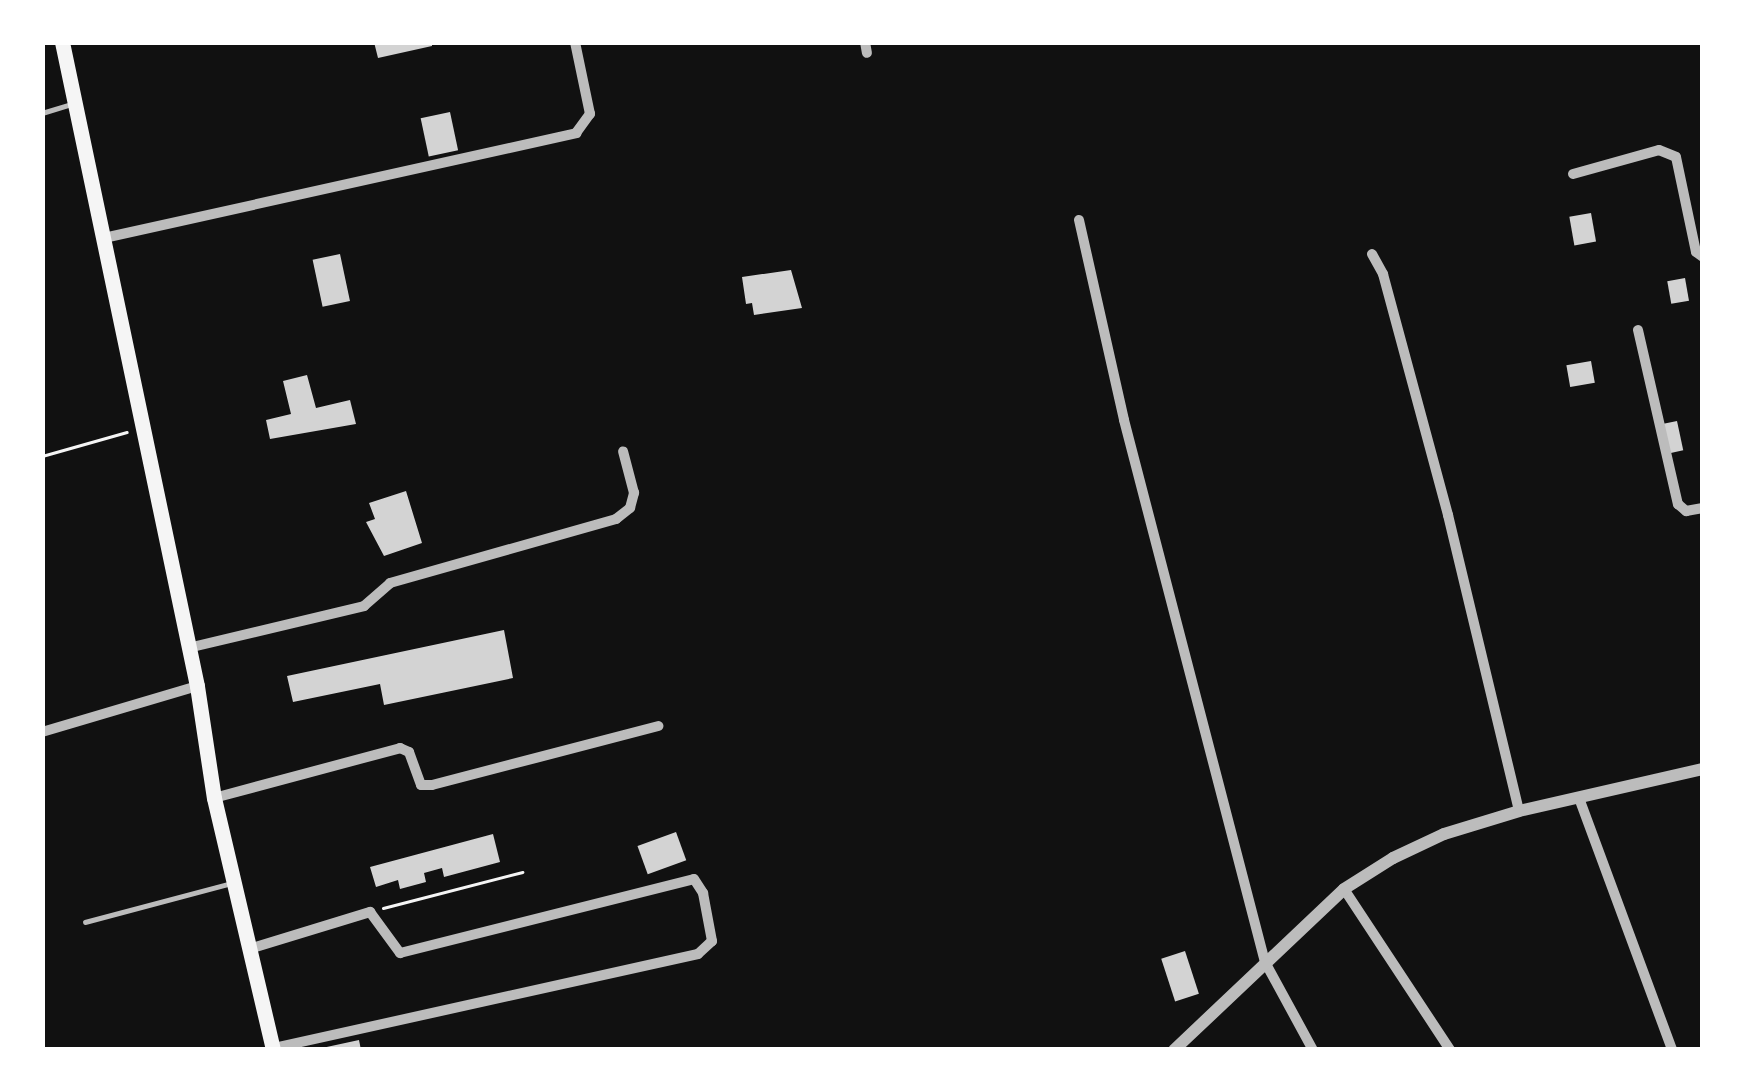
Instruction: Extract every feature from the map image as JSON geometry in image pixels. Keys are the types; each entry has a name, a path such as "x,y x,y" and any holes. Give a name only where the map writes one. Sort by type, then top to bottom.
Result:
{"main road":[{"path":"62,42 197,686 214,798 271,1049"}],"street":[{"path":"104,238 576,133 590,114 575,42"},
{"path":"1573,174 1659,150 1676,157 1696,252 1703,257"},
{"path":"1078,220 1124,420 1265,962 1313,1050"},
{"path":"1372,254 1383,274 1436,471 1519,811"},
{"path":"1638,330 1678,504 1686,512 1703,508"},
{"path":"188,648 364,606 390,583 616,519 630,508 634,493 623,451"},
{"path":"42,732 197,686"},
{"path":"214,798 400,748 409,752 421,785 432,785 658,726"},
{"path":"1174,1050 1344,889 1444,834 1519,811 1703,769"},
{"path":"1579,798 1672,1050"},
{"path":"248,949 370,912 400,953 694,879 703,893 712,941 698,954 271,1049"},
{"path":"1344,889 1450,1050"}],"lane":[{"path":"42,113 75,103"},
{"path":"85,922 234,882"}],"path":[{"path":"42,456 143,428"},
{"path":"370,912 522,872"}],"building":[{"path":"374,42 432,42 432,46 378,58"},
{"path":"450,112 458,150 429,156 421,118"},
{"path":"1591,213 1596,242 1574,245 1569,217"},
{"path":"340,254 350,301 323,307 313,260"},
{"path":"791,270 802,308 754,315 752,303 746,304 742,277"},
{"path":"1685,278 1689,301 1671,304 1667,281"},
{"path":"1591,361 1595,383 1570,387 1566,365"},
{"path":"307,375 316,408 350,400 356,424 270,439 266,420 291,414 283,381"},
{"path":"1677,421 1683,450 1669,453 1662,424"},
{"path":"406,491 422,543 384,556 366,522 375,519 369,503"},
{"path":"504,630 513,678 384,705 380,684 293,702 287,676"},
{"path":"676,832 686,860 648,874 637,846"},
{"path":"493,834 500,862 444,877 442,868 424,873 426,882 400,889 398,880 376,887 370,867"},
{"path":"1185,951 1199,994 1175,1002 1161,959"},
{"path":"359,1040 361,1050 322,1050 322,1048"}]}
